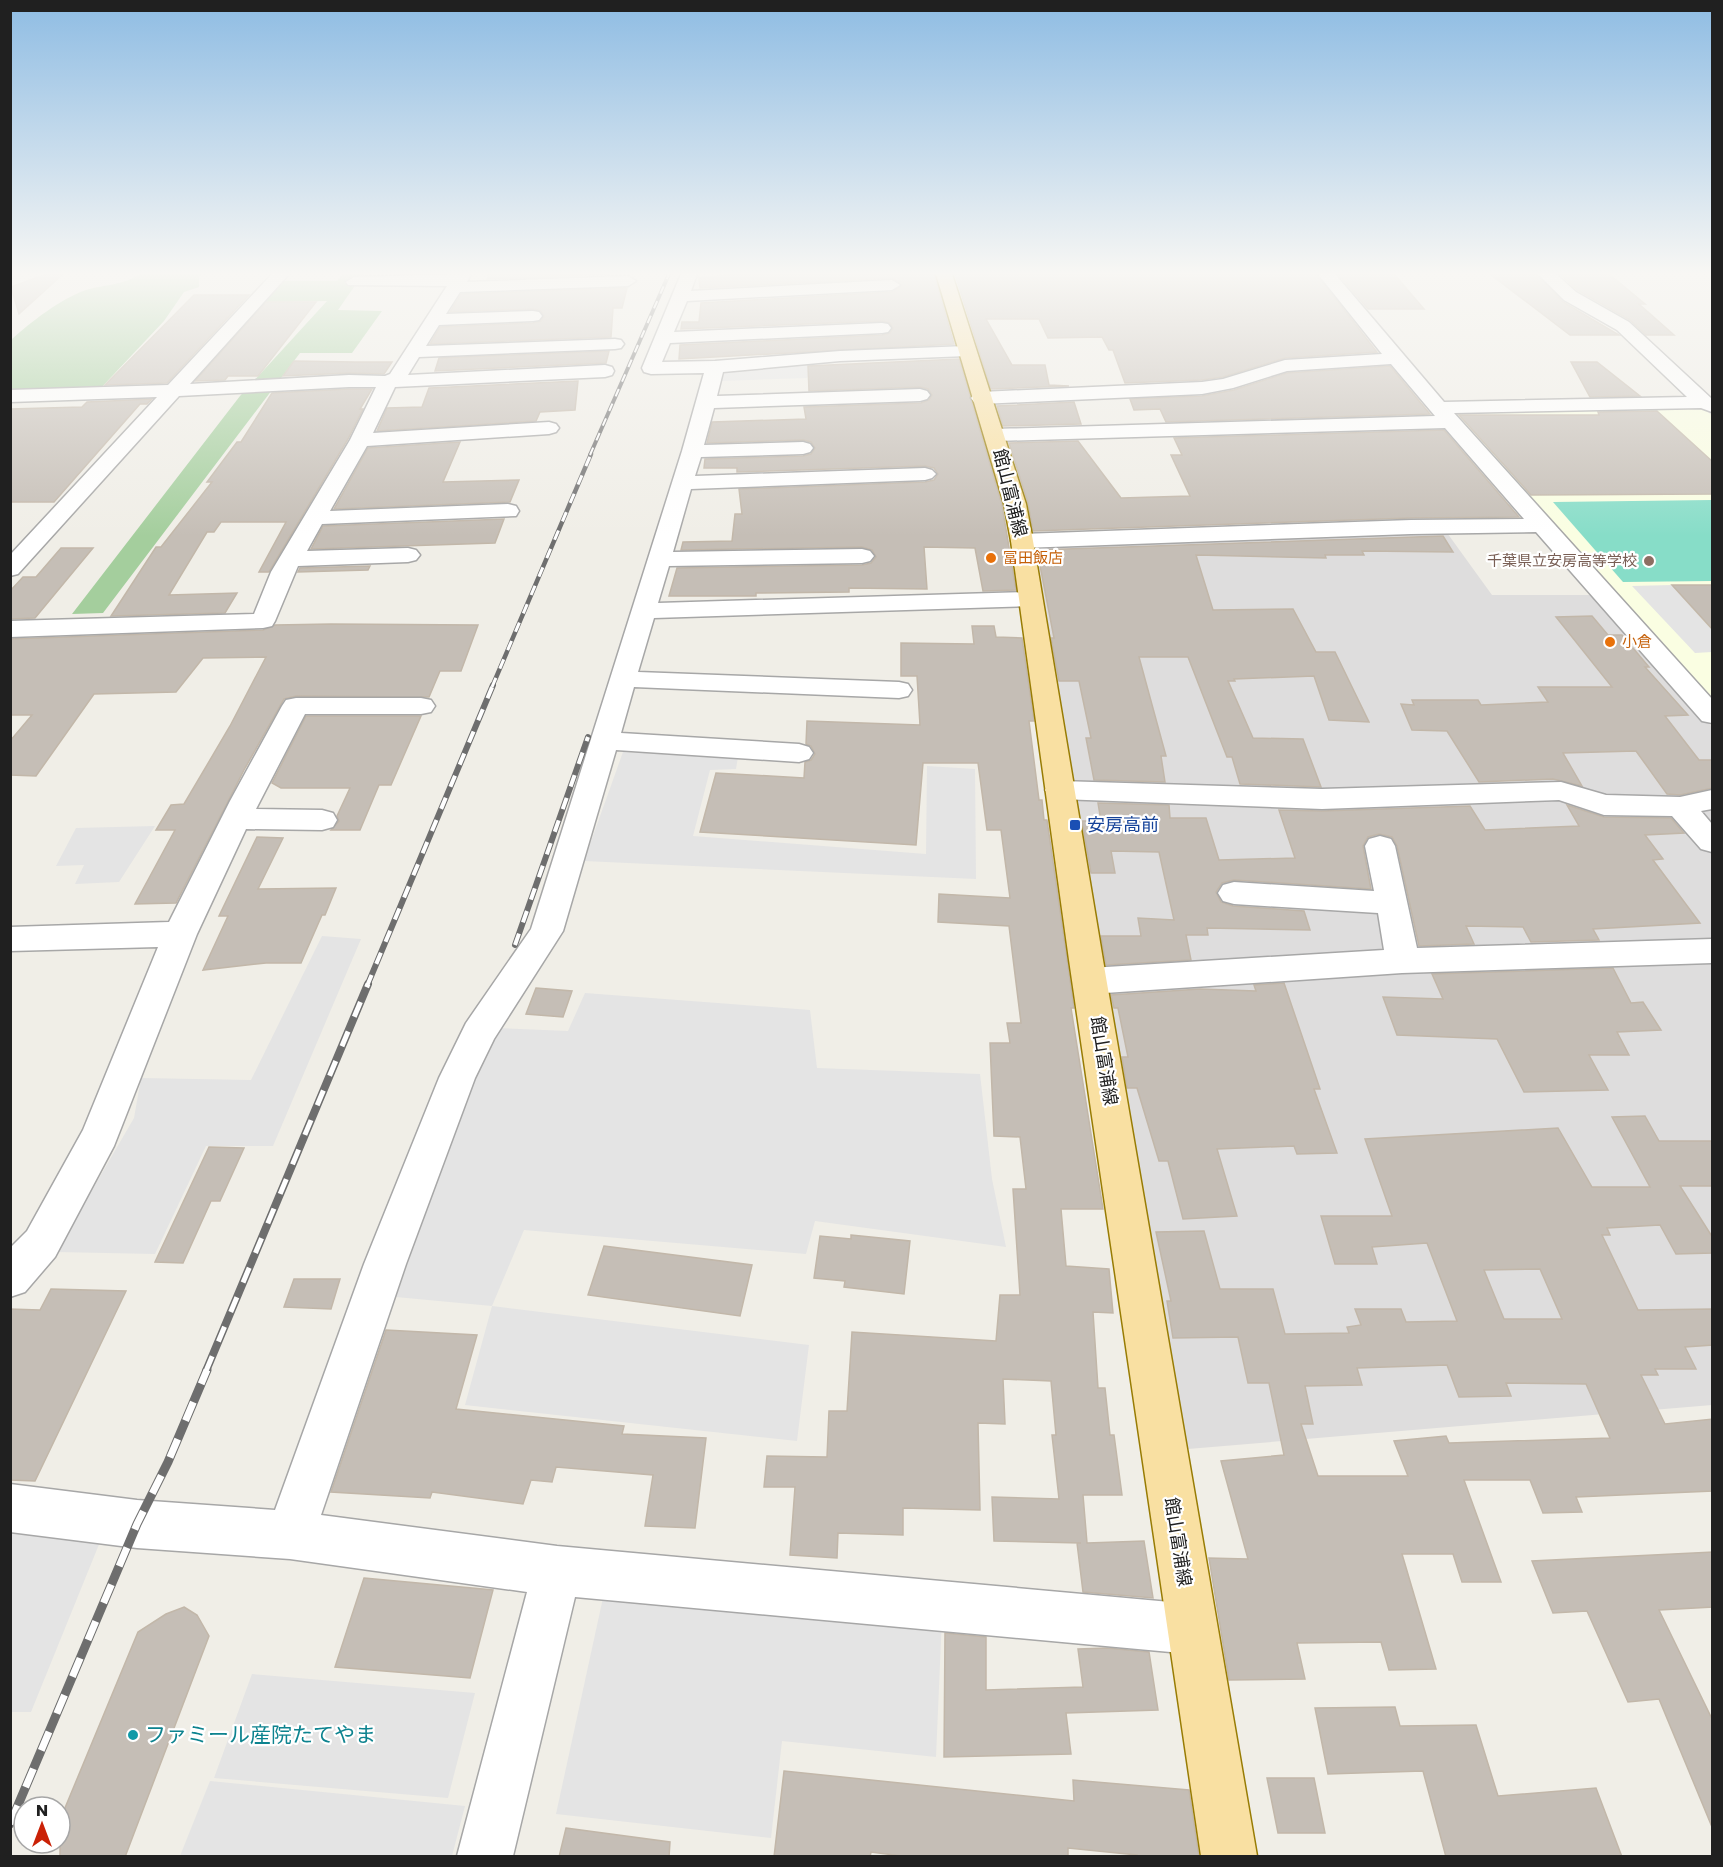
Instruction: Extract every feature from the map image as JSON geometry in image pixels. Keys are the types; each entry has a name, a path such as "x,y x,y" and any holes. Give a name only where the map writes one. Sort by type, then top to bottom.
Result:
{"main road":[{"name":"館山富浦線","path":"970,361 1016,504 1229,1857"}],"street":[{"path":"10,569 202,361"},
{"path":"10,629 263,621 291,560 360,440 388,382 397,378 407,361"},
{"path":"654,361 651,368 715,367 782,361"},
{"path":"981,398 1202,388 1226,384 1285,366 1353,361"},
{"path":"1399,361 1443,415 1713,715"},
{"path":"1661,361 1689,387 1710,399"},
{"path":"290,1535 385,1264 457,1078 478,1033 547,931 659,560 685,498 692,450 715,367"},
{"path":"15,403 35,395 175,391 349,381 388,382 605,371"},
{"path":"705,402 920,395"},
{"path":"995,435 1443,415 1710,399"},
{"path":"360,440 549,428"},
{"path":"692,450 803,448"},
{"path":"685,498 925,474"},
{"path":"314,518 508,511"},
{"path":"1022,541 1411,526 1544,525"},
{"path":"291,560 408,555"},
{"path":"659,560 862,556"},
{"path":"643,611 1030,599"},
{"path":"622,679 899,690"},
{"path":"10,1278 41,1244 100,1135 180,934 236,819 296,706 421,706"},
{"path":"603,741 799,753"},
{"path":"1060,790 1322,799 1561,792 1604,805 1680,807 1713,800"},
{"path":"1680,807 1713,842"},
{"path":"236,819 322,820"},
{"path":"1380,846 1393,903 1402,961"},
{"path":"1234,893 1393,903"},
{"path":"10,939 180,934"},
{"path":"1090,981 1402,961 1713,951"},
{"path":"10,1508 137,1524 290,1535 557,1571 1192,1629"},
{"path":"485,1857 557,1571"}],"shaded area":[{"path":"815,362 815,376 807,378 722,381 726,367"},
{"name":"千葉県立安房高等学校","path":"1700,405 1712,416 1712,705 1455,412"},
{"path":"1445,530 1492,595 1591,595 1712,727 1712,942 1099,972 1032,544"},
{"path":"1672,585 1712,630 1712,652 1695,653 1632,586"},
{"path":"623,752 738,757 736,769 710,770 693,836 926,854 927,766 975,769 976,879 584,861"},
{"path":"155,826 119,882 75,884 84,865 56,866 76,828"},
{"path":"322,936 361,939 273,1146 206,1146 155,1254 56,1252 134,1118 141,1078 251,1080"},
{"path":"1712,954 1712,1405 1164,1451 1090,981"},
{"path":"585,993 810,1010 817,1068 980,1074 992,1179 1006,1247 815,1221 806,1254 524,1230 492,1306 396,1297 456,1124 496,1028 568,1031"},
{"path":"492,1306 809,1345 797,1441 465,1405"},
{"path":"10,1529 102,1537 31,1712 11,1712"},
{"path":"606,1584 942,1617 936,1757 782,1741 771,1838 556,1814"},
{"path":"252,1674 475,1693 448,1798 214,1778"},
{"path":"210,1781 465,1806 452,1856 180,1856"}],"green space":[{"path":"11,361 126,361 99,390 11,391"},
{"path":"272,361 294,361 103,613 72,614 240,396"},
{"path":"1712,500 1712,581 1623,582 1553,502"}],"building":[{"path":"129,361 187,361 167,383 105,385"},
{"path":"213,361 270,361 258,376 228,376 225,380 195,381"},
{"path":"294,361 392,362 384,374 283,376"},
{"path":"438,361 606,361 606,363 435,371"},
{"path":"960,361 1002,505 1016,590 983,591 975,548 924,547 927,589 849,588 849,592 756,593 756,596 669,596 677,568 862,565 871,563 876,557 872,550 862,547 681,550 683,542 732,541 735,514 742,514 739,489 925,482 934,480 938,474 934,468 925,466 737,472 737,468 704,468 705,459 803,456 811,454 815,448 811,442 803,440 707,443 712,422 806,419 804,407 921,403 929,400 932,395 928,389 920,387 809,391 808,366"},
{"path":"982,361 1010,361 1012,365 1045,365 1049,385 1069,386 991,389"},
{"path":"1117,361 1275,361 1223,377 1125,383"},
{"path":"1571,362 1597,362 1640,396 1590,397"},
{"path":"1390,366 1430,414 1166,422 1160,409 1134,410 1130,399 1202,396 1234,390 1287,373"},
{"path":"578,381 575,410 540,412 536,421 377,431 387,408 422,407 429,388"},
{"path":"372,389 360,409 363,409 348,439 269,572 259,572 286,522 221,522 214,532 207,532 169,595 237,593 225,613 111,616 156,547 161,547 212,482 207,482 237,442 241,442 272,393"},
{"path":"152,399 147,404 140,404 54,502 10,502 10,409 82,407 87,402"},
{"path":"1074,402 1081,424 1003,426 997,406"},
{"path":"1657,411 1713,462 1713,494 1531,495 1459,415 1599,415 1598,412"},
{"path":"1444,430 1519,517 1411,518 1033,531 1028,503 1009,443 1078,441 1121,498 1190,496 1171,455 1182,455 1174,438"},
{"path":"460,442 443,482 519,480 510,502 334,509 368,448"},
{"path":"504,519 495,543 311,549 323,526"},
{"path":"1443,536 1453,552 1362,551 1364,555 1325,555 1326,558 1196,555 1213,610 1293,609 1316,652 1335,652 1369,722 1329,720 1314,676 1228,681 1253,738 1303,739 1321,787 1240,784 1232,757 1227,757 1188,657 1139,657 1166,756 1161,756 1165,782 1094,780 1086,738 1091,738 1079,681 1059,681 1051,638 1054,638 1037,550"},
{"path":"61,548 93,548 35,618 10,619 10,591 23,577 36,577"},
{"path":"370,566 368,570 298,572 300,568"},
{"name":"千葉県立安房高等学校","path":"1672,585 1713,585 1713,630"},
{"path":"1592,616 1608,635 1622,635 1649,667 1645,667 1688,715 1665,716 1699,760 1713,760 1713,788 1680,795 1667,794 1636,751 1563,753 1582,786 1553,779 1479,782 1447,731 1412,730 1401,704 1414,705 1412,700 1478,700 1481,705 1548,702 1538,687 1612,687 1556,617"},
{"path":"275,625 478,625 461,671 440,671 429,697 296,696 284,699 244,770 176,903 135,904 175,830 156,830 171,805 184,804 230,726 266,657 203,658 176,692 94,694 36,776 10,775 10,741 32,715 10,715 10,639 263,630"},
{"path":"972,626 994,626 996,637 1022,638 1034,721 1029,721 1039,800 1042,800 1044,820 1047,820 1074,1008 1071,1008 1103,1209 1061,1209 1066,1266 1109,1269 1113,1313 1093,1312 1098,1388 1105,1388 1110,1435 1114,1435 1122,1495 1083,1495 1087,1543 1144,1541 1153,1598 1083,1592 1077,1543 1081,1543 994,1541 992,1497 1059,1499 1052,1435 1056,1435 1051,1381 1003,1379 1005,1424 978,1423 980,1510 903,1508 903,1535 838,1533 837,1558 790,1555 795,1487 764,1487 767,1456 827,1457 829,1411 847,1411 852,1332 996,1341 1000,1295 1020,1295 1013,1189 1026,1189 1020,1137 994,1136 990,1043 1010,1043 1007,1023 1021,1023 1009,926 938,922 939,894 1010,898 1001,830 987,830 978,763 923,763 916,845 700,832 716,773 804,778 805,762 811,760 815,754 811,746 806,744 807,721 920,725 917,676 901,676 901,643 974,644"},
{"path":"306,716 421,716 391,785 379,785 360,830 331,830 339,821 337,816 350,788 281,788 272,783"},
{"path":"1098,803 1169,805 1170,818 1206,818 1219,860 1295,858 1279,810 1322,811 1470,806 1485,830 1579,826 1567,805 1604,817 1671,818 1684,833 1645,835 1663,859 1653,860 1700,923 1593,929 1599,940 1531,942 1523,927 1466,926 1474,944 1419,946 1397,846 1392,837 1379,834 1368,837 1363,846 1371,889 1234,880 1222,883 1216,892 1221,902 1233,906 1304,911 1310,930 1207,928 1208,935 1186,935 1191,960 1106,965 1101,936 1141,936 1138,918 1174,920 1159,852 1111,851 1115,873 1091,873 1082,821 1101,821"},
{"path":"257,837 283,838 258,889 336,888 301,963 266,963 203,970 228,916 219,916"},
{"path":"1613,968 1631,1003 1643,1002 1661,1030 1617,1032 1629,1055 1589,1055 1608,1090 1524,1092 1497,1039 1397,1035 1383,997 1443,999 1432,974"},
{"path":"1284,983 1320,1089 1314,1089 1337,1153 1297,1154 1294,1146 1217,1149 1237,1216 1183,1219 1168,1161 1159,1161 1137,1088 1127,1088 1122,1057 1128,1057 1118,1008 1114,1008 1111,995 1200,989 1256,991 1254,985"},
{"path":"536,988 572,991 563,1017 526,1014"},
{"path":"1645,1116 1659,1141 1713,1141 1713,1186 1680,1186 1713,1238 1713,1253 1676,1254 1660,1225 1607,1228 1610,1235 1602,1235 1638,1310 1713,1309 1713,1345 1685,1347 1696,1369 1655,1369 1658,1375 1641,1375 1665,1424 1713,1419 1713,1491 1576,1497 1582,1512 1543,1513 1530,1480 1464,1480 1501,1582 1462,1582 1453,1554 1402,1554 1436,1669 1389,1670 1381,1642 1297,1643 1305,1679 1229,1680 1209,1558 1248,1559 1221,1461 1284,1455 1269,1383 1248,1383 1238,1337 1173,1338 1167,1301 1171,1301 1156,1232 1204,1231 1220,1289 1273,1289 1285,1334 1349,1333 1347,1327 1361,1325 1355,1309 1401,1309 1406,1322 1457,1321 1427,1243 1372,1247 1377,1264 1335,1264 1321,1216 1392,1216 1365,1139 1558,1128 1592,1187 1650,1187 1612,1117","holes":["1540,1269 1562,1319 1504,1319 1484,1270","1447,1365 1459,1397 1511,1396 1506,1383 1586,1384 1610,1438 1449,1443 1446,1436 1394,1441 1408,1476 1318,1476 1301,1424 1313,1424 1305,1386 1362,1385 1357,1368"]},
{"path":"209,1147 244,1148 220,1201 211,1201 183,1263 155,1262"},
{"path":"851,1235 910,1241 904,1294 844,1287 845,1281 814,1278 820,1236 851,1239"},
{"path":"604,1246 752,1265 740,1316 588,1295"},
{"path":"294,1279 340,1279 331,1309 284,1307"},
{"path":"51,1289 126,1291 35,1481 10,1480 10,1309 40,1310"},
{"path":"386,1330 477,1335 456,1409 624,1426 622,1434 706,1438 695,1528 645,1526 653,1475 556,1467 552,1482 531,1480 523,1504 432,1492 430,1498 331,1492"},
{"path":"1713,1552 1713,1607 1659,1610 1713,1721 1712,1827 1659,1699 1628,1702 1587,1611 1553,1613 1532,1561"},
{"path":"364,1578 493,1590 470,1678 335,1667"},
{"name":"ファミール産院たてやま","path":"184,1607 197,1615 209,1636 125,1857 60,1857 60,1855 72,1855 70,1795 138,1632 166,1614"},
{"path":"945,1633 986,1637 986,1690 1083,1687 1078,1649 1107,1648 1149,1652 1158,1710 1066,1713 1071,1754 944,1757"},
{"path":"1395,1707 1400,1726 1476,1725 1498,1796 1596,1788 1622,1857 1446,1857 1423,1771 1328,1774 1315,1708"},
{"path":"784,1771 1074,1801 1073,1780 1189,1790 1199,1857 1137,1857 1137,1855 1068,1848 1068,1857 909,1857 871,1852 870,1857 774,1857"},
{"path":"1267,1778 1314,1778 1325,1833 1278,1833"},
{"path":"566,1828 670,1842 669,1857 559,1857"}],"railway":[{"path":"590,455 631,361"},
{"path":"492,687 591,454"},
{"path":"367,986 493,685"},
{"path":"515,945 588,737"},
{"path":"206,1371 368,984"},
{"path":"10,1824 137,1524 168,1462 207,1370"}],"place":[{"name":"冨田飯店","path":"991,558"},
{"name":"千葉県立安房高等学校","path":"1649,561"},
{"name":"小倉","path":"1610,642"},
{"name":"安房高前","path":"1075,825"},
{"name":"ファミール産院たてやま","path":"133,1735"}]}
